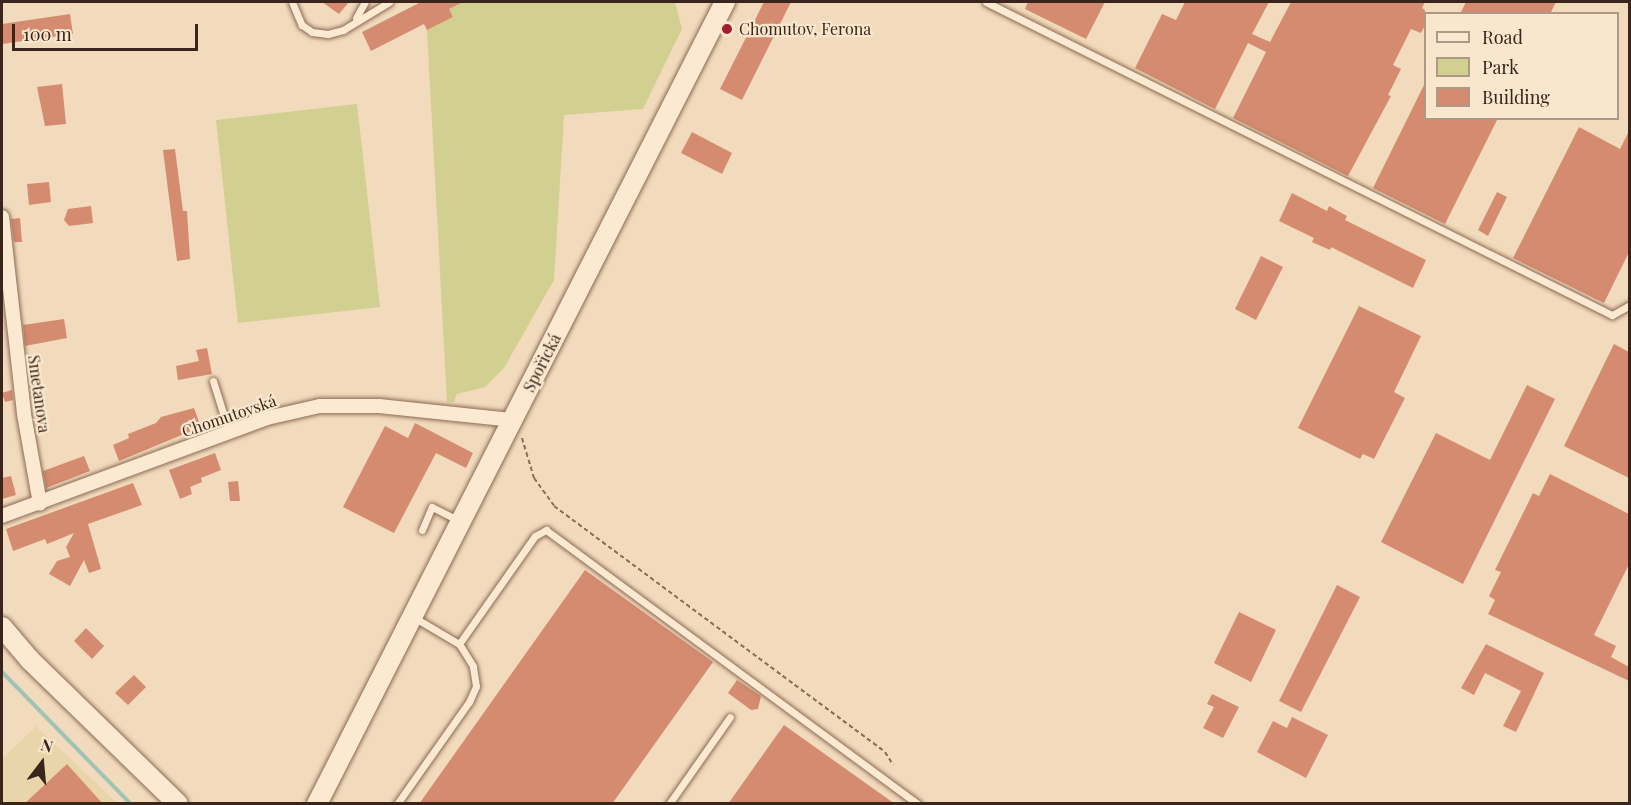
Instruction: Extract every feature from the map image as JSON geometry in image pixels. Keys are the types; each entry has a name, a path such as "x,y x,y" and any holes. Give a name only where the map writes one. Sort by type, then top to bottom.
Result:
{"street":[{"name":"Spořická","path":"317,804 725,2"},
{"name":"Smetanova","path":"2,217 24,414 40,504"},
{"name":"Chomutovská","path":"2,516 40,504 267,418 320,406 379,406 513,420"},
{"path":"2,627 30,660 178,804"}],"lane":[{"path":"292,2 295,15 312,32 343,30 355,19 389,2"},
{"path":"355,19 365,2"},
{"path":"986,2 1612,315 1629,305"},
{"path":"213,381 229,432"},
{"path":"422,530 432,507 461,521"},
{"path":"459,644 535,536 546,530 918,804"},
{"path":"397,804 469,702 476,686 473,666 459,644 412,616"},
{"path":"669,804 730,717"}],"path":[{"path":"513,420 534,478 554,506 885,752 893,765"}],"shaded area":[{"path":"36,726 117,803 2,804 2,759"}],"green space":[{"path":"463,2 675,2 682,29 643,109 564,115 554,280 504,368 485,387 457,394 454,402 447,402 427,30 453,17 449,9"},
{"path":"357,104 380,307 238,323 216,120"}],"building":[{"path":"322,2 349,2 339,14"},
{"path":"421,2 463,2 449,9 453,17 427,30 424,24 371,51 362,32"},
{"path":"764,2 791,2 742,100 720,89"},
{"path":"1028,2 1105,2 1086,39 1025,9"},
{"path":"1185,2 1269,2 1252,34 1270,42 1291,2 1425,2 1422,8 1425,10 1424,27 1421,33 1411,29 1393,65 1401,69 1388,95 1391,96 1348,176 1233,118 1266,52 1248,43 1215,109 1135,68 1162,14 1176,20"},
{"path":"1466,2 1556,2 1551,12 1461,12"},
{"path":"70,14 73,34 2,44 2,24"},
{"path":"62,84 66,124 45,126 37,87"},
{"path":"1424,85 1424,120 1497,120 1445,224 1373,188"},
{"path":"1579,127 1620,149 1629,131 1629,252 1604,303 1513,258"},
{"path":"692,132 732,153 722,174 681,153"},
{"path":"175,149 183,211 187,211 190,259 177,261 163,150"},
{"path":"49,182 51,202 29,205 27,184"},
{"path":"1497,192 1507,197 1488,236 1478,230"},
{"path":"1292,193 1327,211 1329,206 1347,216 1345,220 1426,260 1413,288 1331,247 1330,250 1312,242 1314,238 1279,221"},
{"path":"91,206 93,223 69,226 64,220 68,209"},
{"path":"20,218 22,242 14,242 11,219"},
{"path":"1261,256 1283,267 1256,320 1235,309"},
{"path":"1359,306 1421,336 1394,392 1405,398 1374,459 1363,454 1360,459 1298,428"},
{"path":"64,319 67,338 25,346 23,325"},
{"path":"1614,344 1629,352 1629,478 1564,446"},
{"path":"207,348 212,374 178,380 176,366 199,361 196,350"},
{"path":"1527,385 1555,399 1463,584 1381,542 1436,433 1490,460"},
{"path":"12,390 13,400 5,402 2,393"},
{"path":"194,408 201,427 119,461 113,445 129,438 128,434 156,423 161,417"},
{"path":"415,423 473,453 466,468 436,453 394,533 343,507 385,426 408,438"},
{"path":"215,453 221,470 201,478 202,482 190,487 192,494 180,499 169,470"},
{"path":"84,456 90,471 46,488 43,471"},
{"path":"1550,474 1629,514 1629,564 1594,635 1616,646 1611,657 1629,667 1629,681 1488,614 1495,600 1489,596 1501,572 1495,570 1533,493 1539,496"},
{"path":"11,476 16,495 2,499 2,478"},
{"path":"238,481 240,501 230,501 228,482"},
{"path":"133,483 142,505 88,524 101,569 89,573 84,560 70,586 49,574 57,561 70,557 66,547 74,533 47,544 45,539 13,551 6,529"},
{"path":"585,570 713,662 612,804 419,804"},
{"path":"1337,585 1360,597 1301,712 1279,701"},
{"path":"1239,612 1276,630 1251,682 1214,663"},
{"path":"86,628 104,646 92,659 74,641"},
{"path":"1486,644 1544,673 1516,732 1503,726 1521,691 1485,673 1474,695 1461,688"},
{"path":"134,675 146,687 128,705 115,693"},
{"path":"737,680 761,696 758,709 751,710 728,693"},
{"path":"1212,694 1239,707 1223,738 1203,728 1214,707 1207,704"},
{"path":"1292,717 1328,735 1306,778 1257,752 1273,721 1287,728"},
{"path":"784,725 895,804 728,804"},
{"path":"67,764 103,804 24,804"}],"waterway":[{"path":"2,672 131,804"}],"place":[{"name":"Chomutov, Ferona","path":"727,29"}]}
